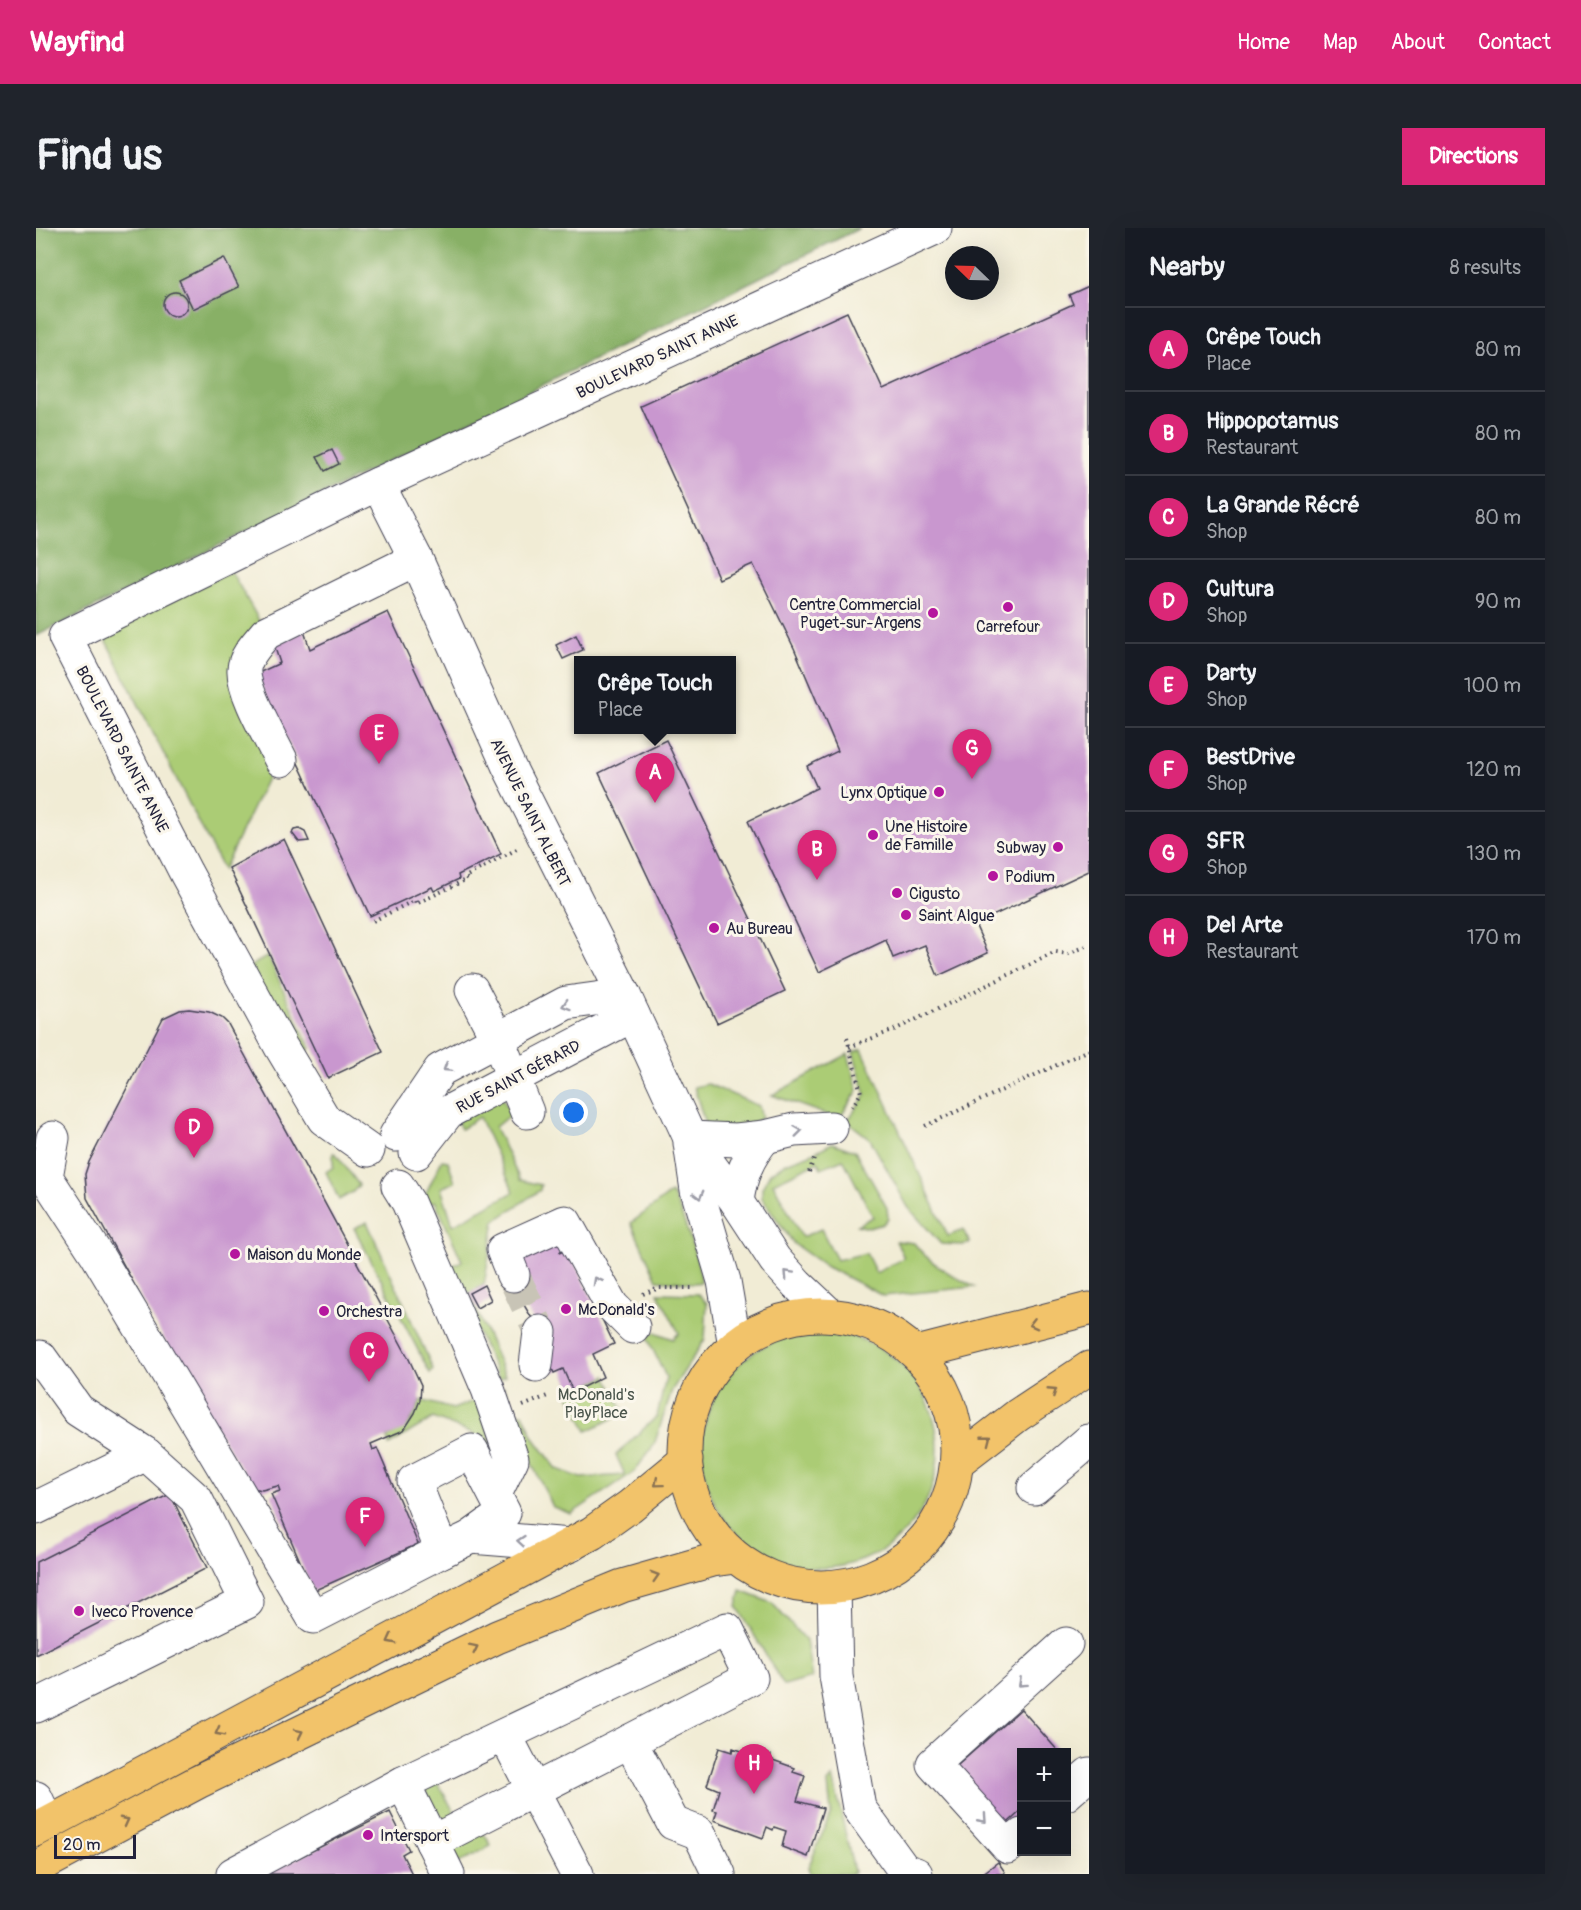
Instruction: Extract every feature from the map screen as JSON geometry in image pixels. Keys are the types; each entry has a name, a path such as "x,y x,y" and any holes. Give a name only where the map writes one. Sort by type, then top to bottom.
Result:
{"main road":[{"path":"917,1353 1089,1309"},
{"path":"830,1315 854,1318 877,1326 898,1338 917,1353 936,1377 949,1403 956,1432 957,1462 949,1500 924,1540 903,1560 870,1578 834,1587 791,1584 753,1569 735,1557 719,1541 696,1504 689,1482 686,1460 689,1418 707,1378 719,1361 735,1346 756,1332 780,1321 805,1316 830,1315"},
{"path":"957,1462 1018,1415 1089,1368"},
{"path":"40,1817 571,1545 630,1506 686,1460"},
{"path":"36,1868 198,1782 497,1637 622,1586 713,1560 735,1557"}],"lane":[{"name":"BOULEVARD SAINT ANNE","path":"378,484 935,228"},
{"name":"AVENUE SAINT ALBERT","path":"378,484 416,559 508,765 628,1005 690,1138 786,1273 830,1315"},
{"name":"BOULEVARD SAINTE ANNE","path":"368,1150 324,1119 287,1058 186,873 65,637 378,484"},
{"path":"281,760 245,685 244,668 250,654 266,633 416,559"},
{"path":"472,990 498,1040 527,1112"},
{"path":"406,1144 440,1070 566,1003 628,1005"},
{"name":"RUE SAINT GÉRARD","path":"406,1144 448,1113 514,1078 628,1005"},
{"path":"690,1138 736,1140 831,1128"},
{"path":"388,1135 406,1144 416,1170 412,1177 398,1186 390,1186 374,1180 366,1166 368,1150 380,1138 388,1135"},
{"path":"737,1202 739,1183 749,1158 765,1137"},
{"path":"53,1138 46,1176 97,1255 313,1617 471,1537 504,1513 472,1451 414,1481 442,1551"},
{"name":"AVENUE SAINT ALBERT","path":"690,1138 697,1190 724,1281 735,1346"},
{"path":"398,1186 408,1202 488,1389 512,1459 495,1494"},
{"path":"513,1275 503,1250 565,1222 622,1317"},
{"path":"536,1365 540,1332"},
{"path":"36,1360 40,1358 78,1410 146,1454 196,1499 247,1602 36,1706"},
{"path":"1034,1488 1089,1441"},
{"path":"36,1508 146,1454"},
{"path":"471,1537 571,1545"},
{"path":"834,1587 836,1676 859,1808 906,1873"},
{"path":"233,1874 403,1783 727,1629 751,1678 432,1842"},
{"path":"1017,1839 1008,1847 933,1764 1066,1644"},
{"path":"505,1735 577,1874"},
{"path":"630,1741 673,1823 699,1833 719,1874"},
{"path":"1071,1790 1089,1774"},
{"path":"403,1783 448,1874"}],"path":[{"path":"373,921 415,900 416,904 467,879 465,877 517,849"},
{"path":"849,1047 894,1030 1056,952 1068,954 1089,945"},
{"path":"925,1126 1089,1050"},
{"path":"622,1317 659,1288 702,1288 724,1281"}],"green space":[{"path":"36,228 860,228 36,636"},
{"path":"231,571 261,624 235,654 272,768 223,870 102,633"},
{"path":"268,956 310,1048 303,1055 249,967"},
{"path":"862,1049 948,1236 963,1230 970,1243 941,1244 908,1207 870,1139 847,1121 866,1095 853,1052"},
{"path":"848,1054 858,1090 839,1119 772,1095"},
{"path":"708,1084 759,1106 762,1118 736,1132 706,1127 694,1087"},
{"path":"499,1091 511,1114 495,1127 520,1180 541,1185 540,1190 495,1221 484,1285 469,1293 505,1376 499,1379 448,1268 462,1261 435,1201 424,1206 422,1201 442,1160 448,1161 455,1182 441,1188 453,1225 514,1192 479,1117 461,1129 457,1121"},
{"path":"832,1143 855,1151 887,1208 888,1218 883,1224 869,1228 857,1225 873,1217 843,1159 821,1168 818,1162 773,1183 802,1237 821,1229 837,1260 866,1253 876,1273 904,1258 896,1241 914,1243 949,1274 974,1287 883,1296 827,1267 794,1244 762,1198 762,1188 770,1173 786,1163"},
{"path":"333,1153 359,1185 353,1192 339,1200 326,1172 333,1167"},
{"path":"671,1193 689,1236 701,1282 657,1280 631,1223"},
{"path":"367,1222 433,1369 430,1373 354,1228"},
{"path":"658,1293 698,1294 707,1303 705,1339 672,1390 654,1445 634,1472 571,1514 553,1507 527,1454 504,1386 515,1414 523,1413 534,1438 557,1469 581,1478 625,1475 616,1455 657,1416 666,1377 647,1337 655,1332 673,1339 679,1333"},
{"path":"808,1332 832,1332 854,1337 876,1346 904,1366 919,1384 929,1405 936,1427 938,1450 936,1473 929,1495 919,1516 904,1534 886,1549 854,1563 832,1568 808,1568 786,1563 754,1549 728,1525 721,1516 707,1484 702,1462 702,1438 707,1416 721,1384 745,1358 754,1351 786,1337"},
{"name":"McDonald's PlayPlace","path":"606,1376 624,1413 587,1431 569,1394"},
{"path":"420,1400 453,1409 476,1400 498,1454 491,1462 481,1459 474,1434 433,1418 389,1445 387,1437 409,1423"},
{"path":"741,1591 772,1603 806,1641 812,1678 784,1686 737,1606"},
{"path":"833,1777 854,1872 853,1874 810,1874 808,1868 831,1813 828,1783"},
{"path":"436,1780 457,1817 440,1825 423,1786"},
{"path":"481,1831 491,1846 455,1865 448,1851"}],"building":[{"path":"224,258 239,287 193,309 179,280"},
{"name":"Centre Commercial Puget-sur-Argens","path":"1089,286 1089,871 975,924 988,953 938,976 925,945 893,958 886,940 819,972 748,821 817,788 807,766 838,751 794,648 753,564 719,579 641,406 847,312 883,390 1073,304 1069,295"},
{"path":"175,292 184,295 187,304 184,313 175,316 166,313 163,304 166,295"},
{"path":"332,450 339,464 325,471 317,457"},
{"path":"388,612 501,854 458,875 459,879 434,891 432,887 370,916 256,674 280,663 274,645 304,631 310,649"},
{"path":"576,635 583,650 563,659 556,645"},
{"name":"Au Bureau","path":"666,740 785,991 717,1023 599,773"},
{"path":"299,829 305,832 309,841 299,842 292,833"},
{"path":"284,839 383,1052 328,1078 229,868"},
{"path":"180,1010 209,1012 222,1018 228,1024 421,1385 420,1400 404,1430 371,1444 373,1450 377,1448 418,1544 313,1591 271,1494 280,1491 278,1486 262,1490 253,1488 173,1355 87,1198 85,1174 89,1162 163,1018"},
{"name":"McDonald's","path":"557,1242 564,1247 559,1253 568,1249 614,1344 593,1354 603,1377 573,1392 563,1369 554,1373 542,1347 540,1332 508,1278 520,1251"},
{"path":"484,1285 491,1300 477,1308 469,1293"},
{"name":"Iveco Provence","path":"170,1494 207,1568 36,1655 36,1562"},
{"path":"1021,1709 1055,1748 1017,1748 1017,1815 1000,1830 949,1773"},
{"path":"719,1748 732,1752 733,1748 759,1757 760,1751 771,1755 770,1759 795,1768 793,1772 805,1776 797,1801 823,1808 808,1857 782,1847 786,1831 767,1827 763,1838 714,1820 717,1811 713,1810 719,1790 707,1785"},
{"name":"Intersport","path":"390,1812 409,1850 402,1854 412,1874 266,1874"},
{"path":"998,1862 1005,1872 982,1874"}],"tunnel":[{"path":"513,1275 540,1332"}],"place":[{"name":"Carrefour","path":"1008,607"},
{"name":"Centre Commercial Puget-sur-Argens","path":"933,613"},
{"name":"Darty","path":"379,764"},
{"name":"SFR","path":"972,779"},
{"name":"Lynx Optique","path":"939,792"},
{"name":"Crêpe Touch","path":"655,803"},
{"name":"Une Histoire de Famille","path":"873,835"},
{"name":"Subway","path":"1058,847"},
{"name":"Podium","path":"993,876"},
{"name":"Hippopotamus","path":"817,880"},
{"name":"Cigusto","path":"897,893"},
{"name":"Saint Algue","path":"906,915"},
{"name":"Au Bureau","path":"714,928"},
{"name":"Cultura","path":"194,1158"},
{"name":"Maison du Monde","path":"235,1254"},
{"name":"McDonald's","path":"566,1309"},
{"name":"Orchestra","path":"324,1311"},
{"name":"La Grande Récré","path":"369,1382"},
{"name":"BestDrive","path":"365,1547"},
{"name":"Iveco Provence","path":"79,1611"},
{"name":"Del Arte","path":"754,1794"},
{"name":"Intersport","path":"368,1835"}]}
